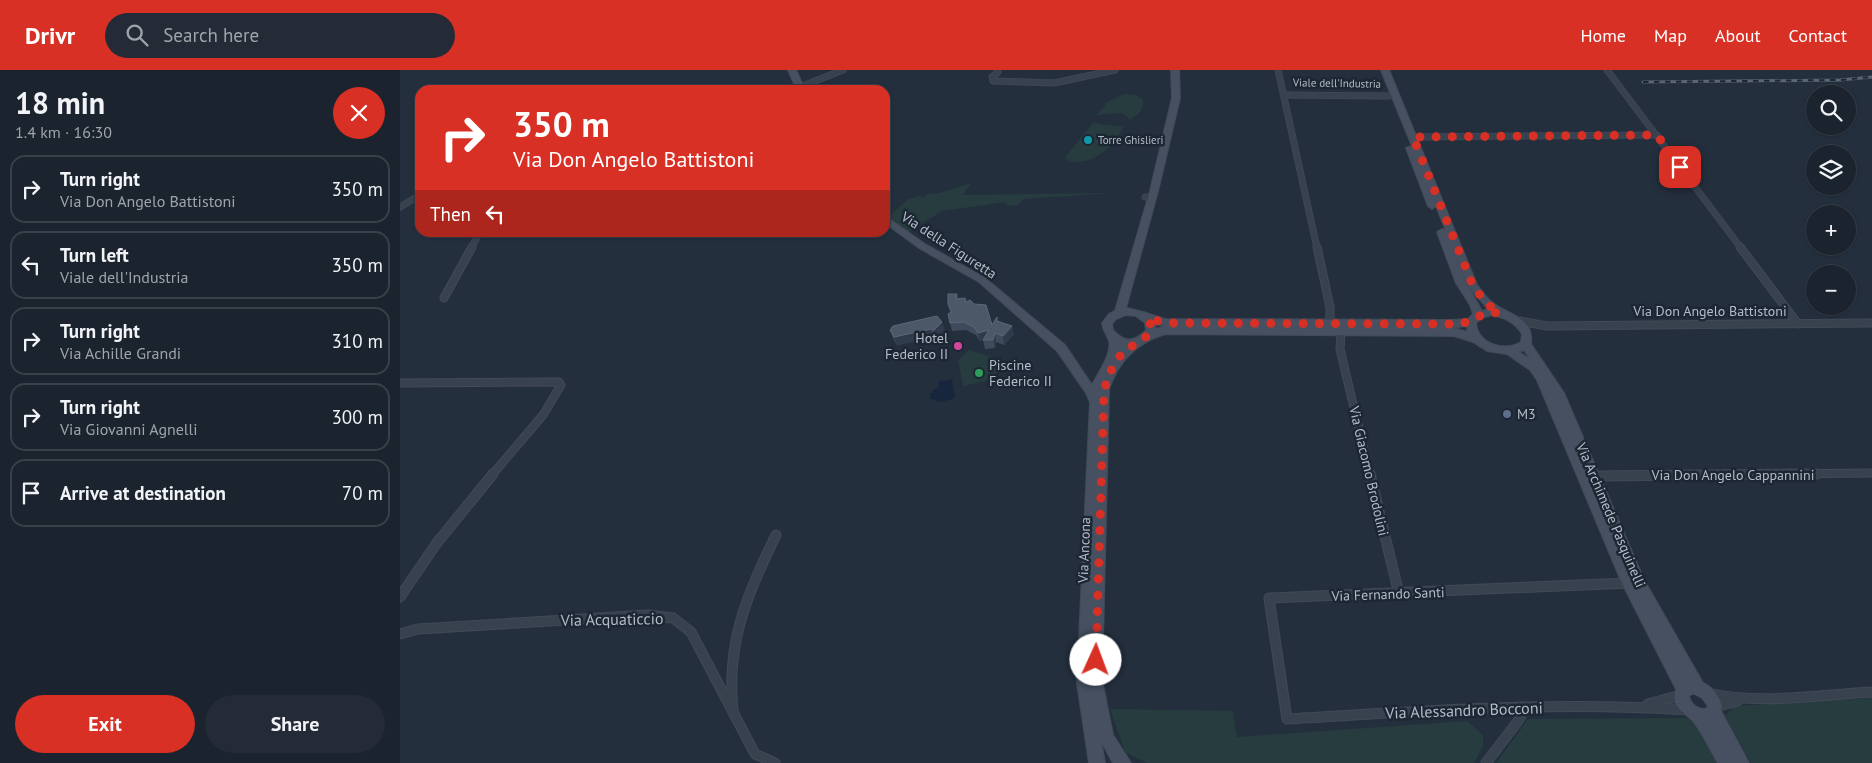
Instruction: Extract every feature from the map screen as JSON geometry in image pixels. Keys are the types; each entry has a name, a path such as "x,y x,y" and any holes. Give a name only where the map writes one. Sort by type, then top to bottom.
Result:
{"main road":[{"path":"792,70 798,85"},
{"name":"Via Ancona","path":"1097,763 1084,683 1096,387 1115,348 1114,339 1108,333 1106,326 1112,316 1120,312 1132,269 1176,98 1175,70"},
{"name":"Viale dell'Industria","path":"1379,70 1461,283 1475,305 1475,318"},
{"name":"Viale dell'Industria","path":"1385,70 1473,286 1487,304 1500,313"},
{"name":"Via della Figuretta","path":"890,222 922,246 982,280 1030,320 1061,348 1091,392 1095,406"},
{"name":"Via Ancona","path":"1123,763 1116,757 1103,725 1095,670 1104,390 1110,372 1122,353 1135,342 1147,336 1152,328 1130,296 1132,269"},
{"path":"1120,312 1144,316"},
{"name":"Via Don Angelo Battistoni","path":"1147,336 1165,330 1335,328 1451,324 1500,313 1519,321"},
{"name":"Via Don Angelo Battistoni","path":"1144,316 1165,323 1454,332 1477,339 1492,348 1510,351 1527,339"},
{"path":"1475,318 1472,333 1477,339"},
{"path":"1519,321 1527,339"},
{"path":"1114,339 1124,343 1135,342"},
{"name":"Via Archimede Pasquinelli","path":"1527,339 1559,393 1639,583 1692,691"},
{"name":"Via Archimede Pasquinelli","path":"1510,351 1534,367 1542,379 1629,584 1692,691 1714,710 1741,763"},
{"name":"Via Archimede Pasquinelli","path":"1692,691 1683,703 1694,713 1727,763"},
{"path":"1694,713 1707,717 1714,710"}],"street":[{"path":"809,85 843,70"},
{"path":"998,72 992,77 992,81 1019,81 1038,84 1089,77 1115,70"},
{"path":"1278,70 1335,328"},
{"path":"1608,70 1798,324"},
{"name":"Viale dell'Industria","path":"1284,95 1389,96"},
{"path":"1413,137 1657,135"},
{"path":"400,207 415,197"},
{"path":"444,298 477,237"},
{"name":"Via Don Angelo Battistoni","path":"1519,321 1547,326 1872,323"},
{"name":"Via Don Angelo Battistoni","path":"1527,339 1547,326"},
{"name":"Via Giacomo Brodolini","path":"1335,328 1399,594"},
{"path":"400,383 560,382 561,385 542,415 459,514 415,572 400,598"},
{"name":"Via Don Angelo Cappannini","path":"1594,476 1872,473"},
{"path":"733,714 730,676 740,624 763,561 776,535"},
{"name":"Via Fernando Santi","path":"1287,719 1269,598 1629,584"},
{"name":"Via Acquaticcio","path":"400,634 428,628 600,617 648,615 673,618 691,632 755,754 775,763"},
{"path":"1692,691 1724,698 1872,692"},
{"name":"Via Alessandro Bocconi","path":"1641,706 1692,691"},
{"path":"1714,710 1747,698"},
{"name":"Via Alessandro Bocconi","path":"1287,719 1521,707 1641,706 1694,713"},
{"path":"1486,763 1522,714 1521,707"}],"green space":[{"path":"1124,94 1135,95 1142,99 1142,109 1133,118 1130,120 1122,113 1095,115 1106,106 1105,103"},
{"path":"1093,123 1123,127 1114,142 1101,154 1084,161 1067,160 1065,158 1067,155"},
{"path":"971,183 963,195 1112,193 1024,199 1016,206 1008,205 1005,202 942,211 907,233 890,220 890,215 908,199 920,196 924,198 927,194 940,193"},
{"name":"Piscine Federico II","path":"969,350 999,359 997,362 1003,365 990,380 963,386 958,360"},
{"path":"1872,698 1872,763 1751,763 1725,716 1735,706"},
{"path":"1110,709 1233,711 1237,737 1467,721 1483,735 1483,746 1474,763 1147,763 1125,752"},
{"path":"1696,718 1724,763 1496,763 1528,719"}],"water":[{"path":"952,379 955,398 941,402 931,399 929,393 939,388 938,382"}],"building":[{"path":"948,294 957,294 956,299 965,298 966,302 970,300 974,304 986,305 992,325 997,317 997,321 1012,326 1003,336 995,333 993,340 983,340 989,330 978,333 974,327 964,322 950,323 948,314 952,312 948,304"},
{"path":"937,316 942,322 934,330 931,329 894,337 890,330 893,326"}],"railway":[{"path":"1643,82 1840,80 1872,77"}],"place":[{"name":"Torre Ghislieri","path":"1088,140"},
{"name":"Hotel Federico II","path":"958,346"},
{"name":"Piscine Federico II","path":"979,373"},
{"name":"M3","path":"1507,414"}],"route":[{"path":"1096,660 1104,390 1110,372 1122,353 1135,342 1144,339 1150,334 1152,328 1148,318 1165,323 1459,324 1472,322 1474,318 1484,313 1500,313 1487,304 1473,286 1413,137 1657,135 1680,167"}]}
